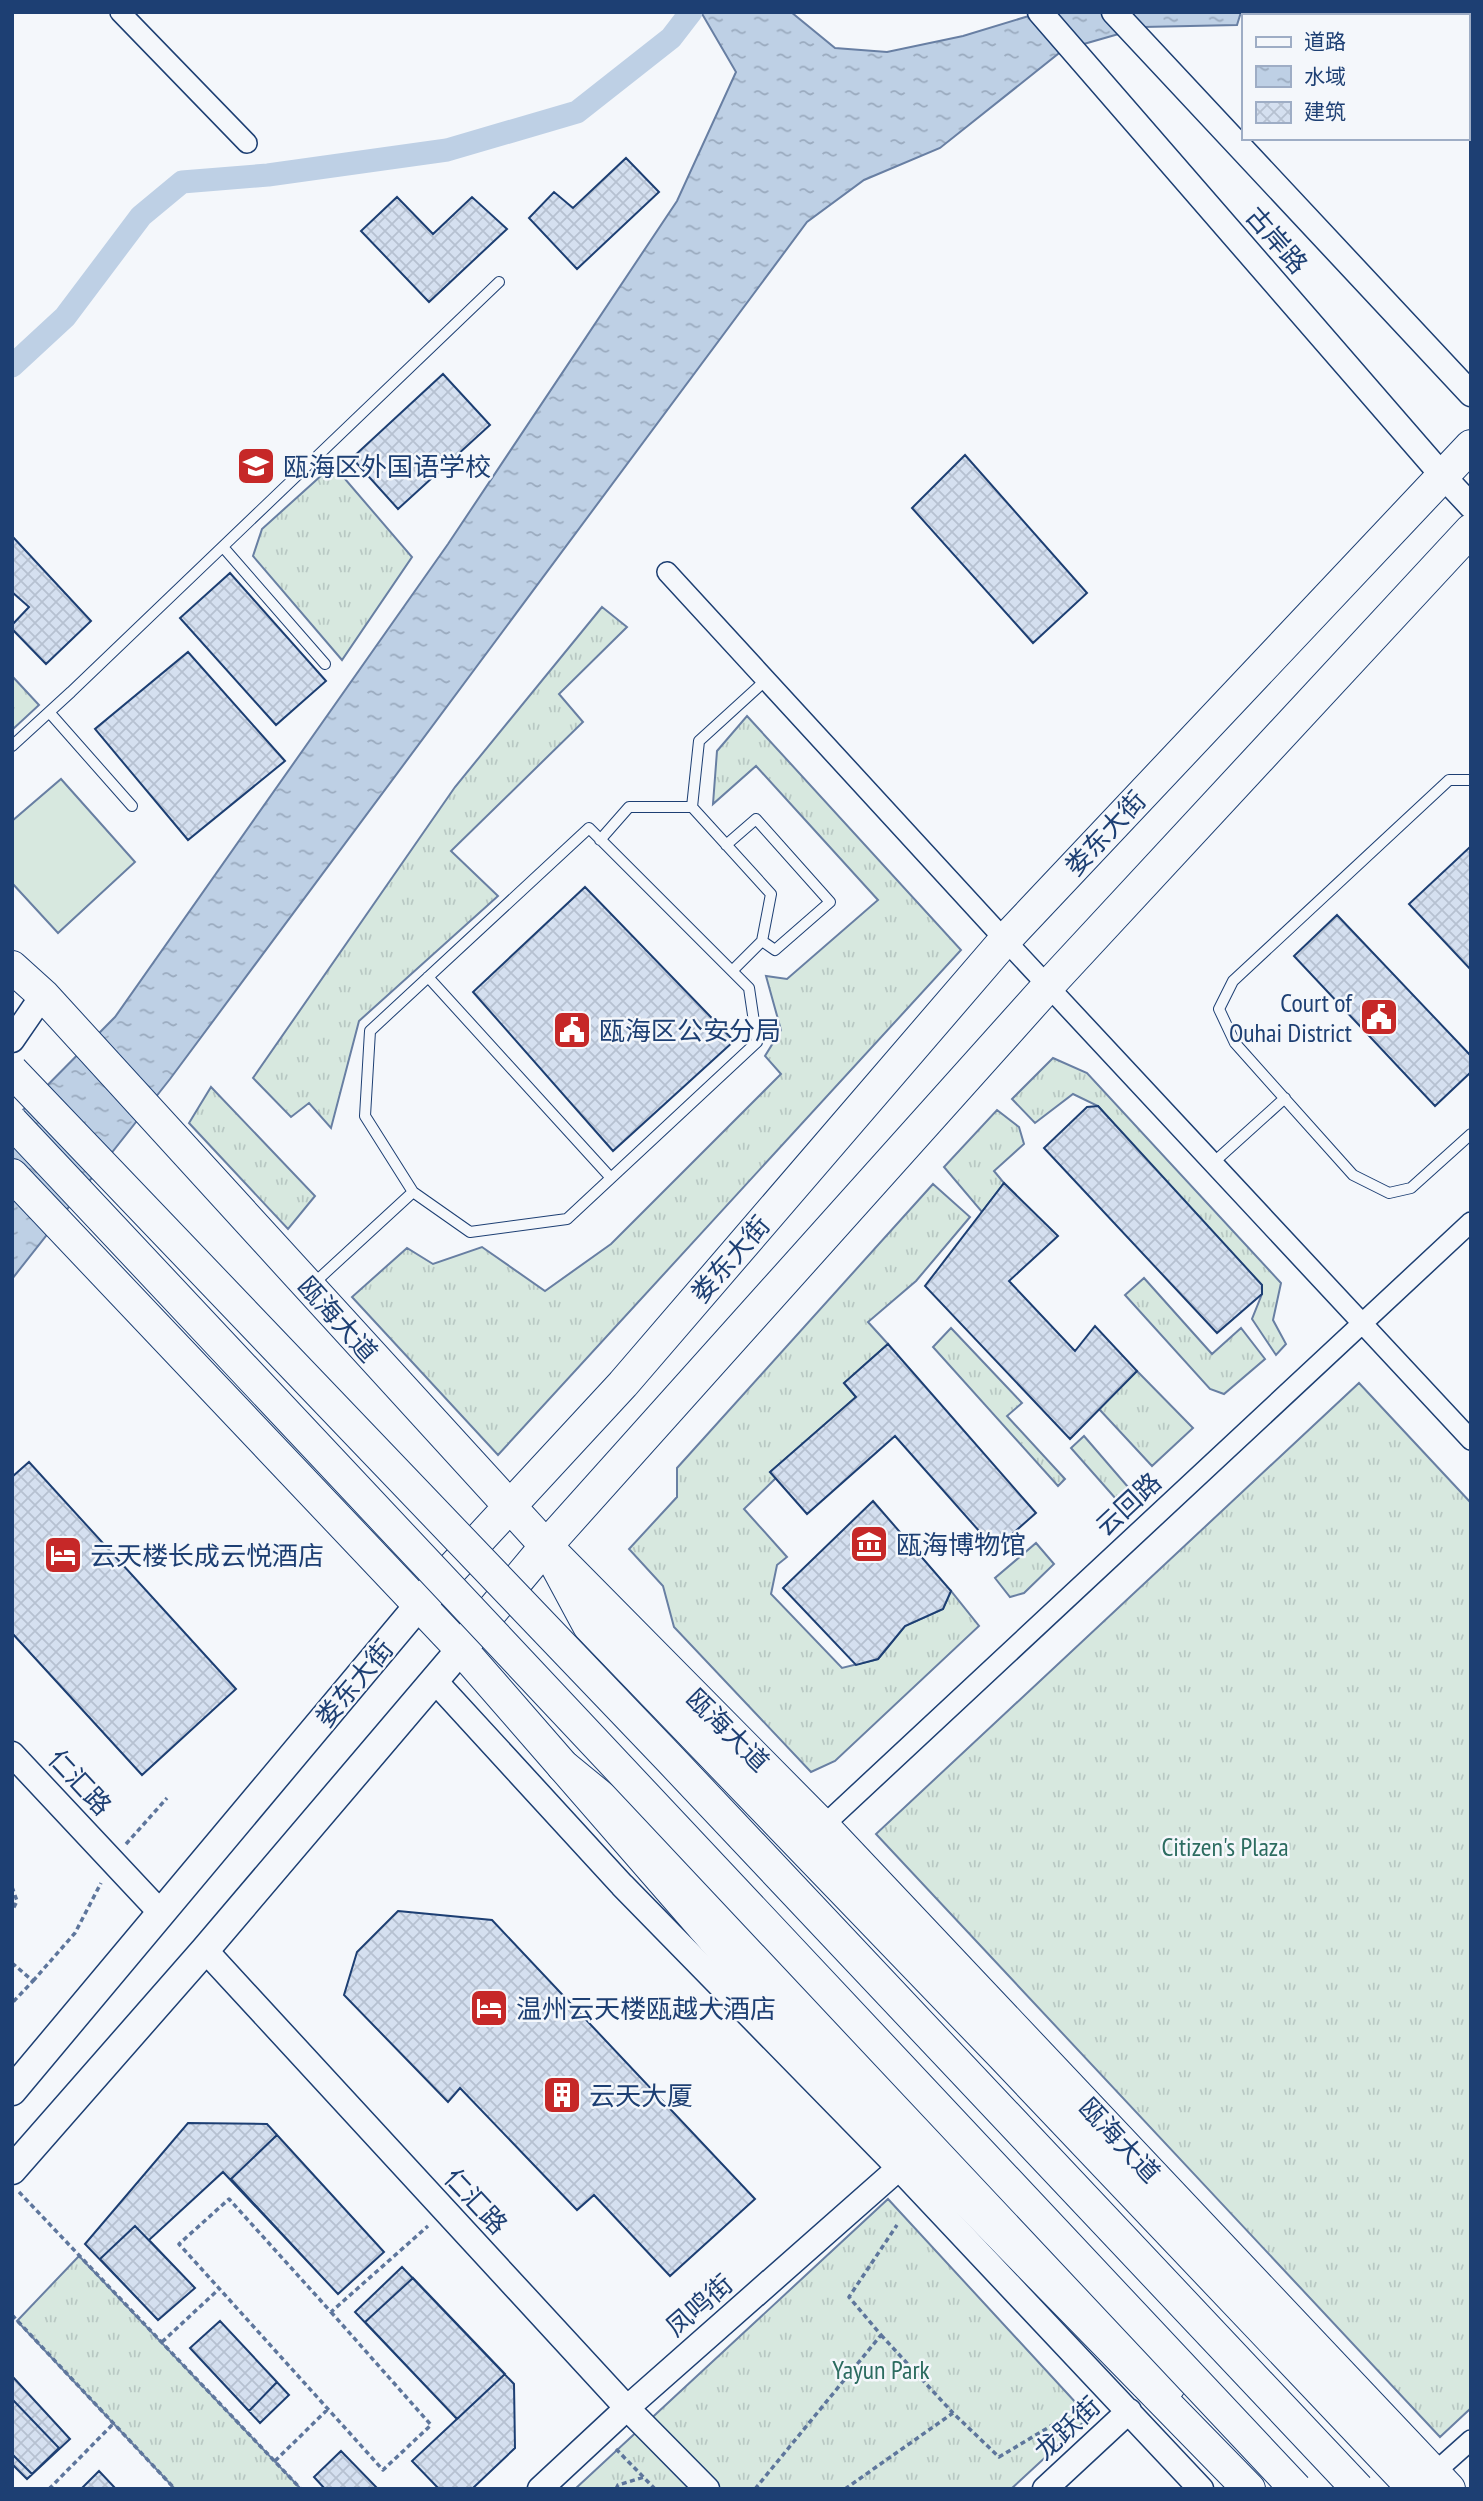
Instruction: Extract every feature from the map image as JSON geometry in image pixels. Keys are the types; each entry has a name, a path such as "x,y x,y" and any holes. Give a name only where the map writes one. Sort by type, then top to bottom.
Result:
{"main road":[{"name":"娄东大街","path":"12,2091 419,1605 623,1384 1005,940 1471,446"},
{"name":"娄东大街","path":"12,2170 205,1950 545,1546 1048,986 1471,530"},
{"name":"瓯海大道","path":"12,967 43,995 545,1546 823,1826 1432,2483"},
{"path":"12,1071 670,1759 1358,2489"},
{"path":"12,1122 1296,2489"},
{"path":"12,1175 461,1649 733,1960 1249,2489"},
{"path":"545,1546 589,1626 1003,2056 1432,2483"},
{"path":"563,1766 650,1836 1266,2489"}],"street":[{"path":"120,12 247,144"},
{"name":"古岸路","path":"1040,12 1471,506"},
{"name":"古岸路","path":"1114,12 1471,394"},
{"path":"667,572 1005,940 1471,1440"},
{"path":"12,1040 43,995"},
{"name":"云回路","path":"823,1826 1471,1222"},
{"path":"434,1680 622,1885 899,2168 1201,2489"},
{"name":"仁汇路","path":"12,1754 161,1913"},
{"name":"仁汇路","path":"205,1950 627,2408 708,2489"},
{"name":"凤鸣街","path":"540,2489 627,2408 899,2168"},
{"name":"龙跃街","path":"1045,2489 1129,2411"},
{"path":"1432,2483 1471,2440"}],"lane":[{"path":"12,746 499,282"},
{"path":"223,547 325,664"},
{"path":"732,971 762,941 771,894 692,807 699,741 766,680"},
{"path":"50,712 132,806"},
{"path":"1471,780 1449,779 1233,981 1219,1009 1235,1043 1353,1175 1389,1193 1411,1188 1471,1134"},
{"path":"600,840 629,807 692,807"},
{"path":"726,845 756,820 830,902 775,950 762,941"},
{"path":"589,828 732,971 749,988 757,1042 567,1219 470,1232 413,1192 365,1116 370,1031 589,828"},
{"path":"428,977 611,1178"},
{"path":"1213,1163 1285,1098"},
{"path":"309,1288 413,1192"}],"path":[{"path":"12,2003 75,1933 112,1860 167,1798"},
{"path":"12,1887 17,1901 12,1911"},
{"path":"12,1963 33,1981"},
{"path":"12,2186 300,2489"},
{"path":"229,2199 331,2312 431,2425 383,2470 179,2244 229,2199"},
{"path":"331,2312 445,2211"},
{"path":"897,2225 849,2297 881,2335 953,2413 999,2457 1071,2414"},
{"path":"161,2343 219,2289"},
{"path":"12,2315 176,2489"},
{"path":"755,2489 881,2335"},
{"path":"275,2462 328,2409"},
{"path":"845,2489 953,2413"},
{"path":"49,2489 114,2423"},
{"path":"600,2433 655,2489"},
{"path":"615,2489 618,2485 644,2477"}],"green space":[{"path":"333,465 412,557 342,660 253,556 262,529"},
{"path":"602,607 627,627 559,694 583,722 451,851 498,896 359,1021 331,1128 309,1103 291,1117 253,1078 455,787"},
{"path":"12,676 39,705 12,730"},
{"path":"747,716 961,950 498,1455 352,1297 407,1248 433,1264 482,1247 545,1291 611,1244 781,1074 765,1056 781,1030 766,976 787,979 878,900 756,766 713,804 717,751"},
{"path":"61,779 135,862 58,933 12,883 12,821"},
{"path":"1053,1058 1087,1073 1281,1283 1273,1320 1286,1344 1276,1355 1252,1319 1262,1294 1098,1106 1073,1094 1035,1123 1012,1099"},
{"path":"211,1087 315,1196 288,1229 189,1123"},
{"path":"997,1110 1019,1127 1024,1144 994,1171 1004,1183 982,1212 944,1167"},
{"path":"933,1184 970,1217 916,1281 868,1322 888,1344 844,1383 856,1397 770,1472 776,1478 744,1509 787,1557 777,1565 771,1594 842,1668 878,1659 905,1626 943,1609 951,1591 979,1626 835,1761 811,1772 674,1627 663,1586 629,1549 677,1497 677,1468"},
{"path":"1144,1278 1212,1354 1241,1328 1265,1359 1224,1394 1210,1389 1125,1295"},
{"path":"951,1328 1022,1403 1007,1416 1065,1479 1058,1486 933,1347"},
{"path":"1137,1371 1193,1428 1152,1466 1099,1409"},
{"name":"Citizen's Plaza","path":"1359,1383 1471,1503 1471,2408 1440,2437 876,1834"},
{"path":"1084,1436 1128,1487 1116,1499 1071,1448"},
{"path":"1036,1543 1054,1564 1024,1593 1010,1597 995,1578"},
{"name":"Yayun Park","path":"888,2199 1089,2417 1011,2489 575,2489"},
{"path":"79,2256 301,2489 175,2489 17,2321"}],"water":[{"path":"701,12 791,12 835,48 887,52 963,36 1042,12 1241,12 1237,25 1143,27 1063,50 940,148 864,180 807,222 170,1079 12,1279 12,1121 115,1017 448,544 677,201 736,72"}],"building":[{"path":"626,158 659,192 577,269 529,218 554,192 573,208"},
{"path":"397,197 433,234 472,197 507,229 429,302 361,231"},
{"path":"443,374 490,425 398,509 352,458"},
{"path":"965,455 1087,593 1033,643 912,508"},
{"path":"12,536 91,621 46,664 12,629 12,625 29,607 12,592"},
{"path":"230,573 326,681 276,725 180,618"},
{"path":"188,652 285,761 188,840 95,729"},
{"path":"1471,846 1471,970 1409,904"},
{"path":"585,887 734,1041 613,1151 473,992"},
{"path":"1337,915 1471,1056 1471,1072 1435,1106 1294,956"},
{"path":"1098,1106 1262,1285 1262,1294 1217,1333 1044,1148 1087,1107"},
{"path":"1004,1183 1058,1236 1009,1281 1075,1351 1095,1326 1137,1371 1070,1439 925,1286"},
{"path":"888,1344 1036,1513 995,1549 895,1436 807,1514 770,1472 856,1397 844,1383"},
{"name":"云天楼长成云悦酒店","path":"29,1462 236,1689 142,1775 12,1633 12,1477"},
{"name":"瓯海博物馆","path":"873,1501 951,1591 943,1609 905,1626 878,1659 856,1665 783,1588"},
{"name":"云天大厦","path":"398,1911 492,1920 755,2199 670,2276 594,2195 577,2210 460,2088 448,2102 344,1995 357,1952"},
{"path":"188,2123 267,2124 384,2252 338,2294 223,2172 149,2240 195,2288 158,2320 85,2244"},
{"path":"277,2135 384,2252 338,2294 231,2179"},
{"path":"135,2226 195,2288 158,2320 100,2259"},
{"path":"402,2267 514,2384 515,2448 472,2489 439,2489 412,2461 457,2419 355,2312"},
{"path":"413,2278 505,2374 457,2419 365,2322"},
{"path":"220,2321 289,2395 260,2423 190,2348"},
{"path":"220,2321 277,2382 249,2411 190,2348"},
{"path":"12,2376 70,2439 27,2479 12,2464"},
{"path":"12,2399 59,2448 32,2474 12,2454"},
{"path":"341,2451 378,2489 325,2489 314,2477"},
{"path":"341,2451 378,2489 325,2489 314,2477"},
{"path":"99,2471 116,2489 81,2489"}],"waterway":[{"path":"12,366 65,317 141,216 182,182 268,175 447,150 577,112 671,38 691,12"}],"place":[{"name":"瓯海区外国语学校","path":"256,466"},
{"name":"Court of Ouhai District","path":"1379,1017"},
{"name":"瓯海区公安分局","path":"572,1030"},
{"name":"瓯海博物馆","path":"869,1544"},
{"name":"云天楼长成云悦酒店","path":"63,1555"},
{"name":"温州云天楼瓯越大酒店","path":"489,2008"},
{"name":"云天大厦","path":"562,2095"}]}
